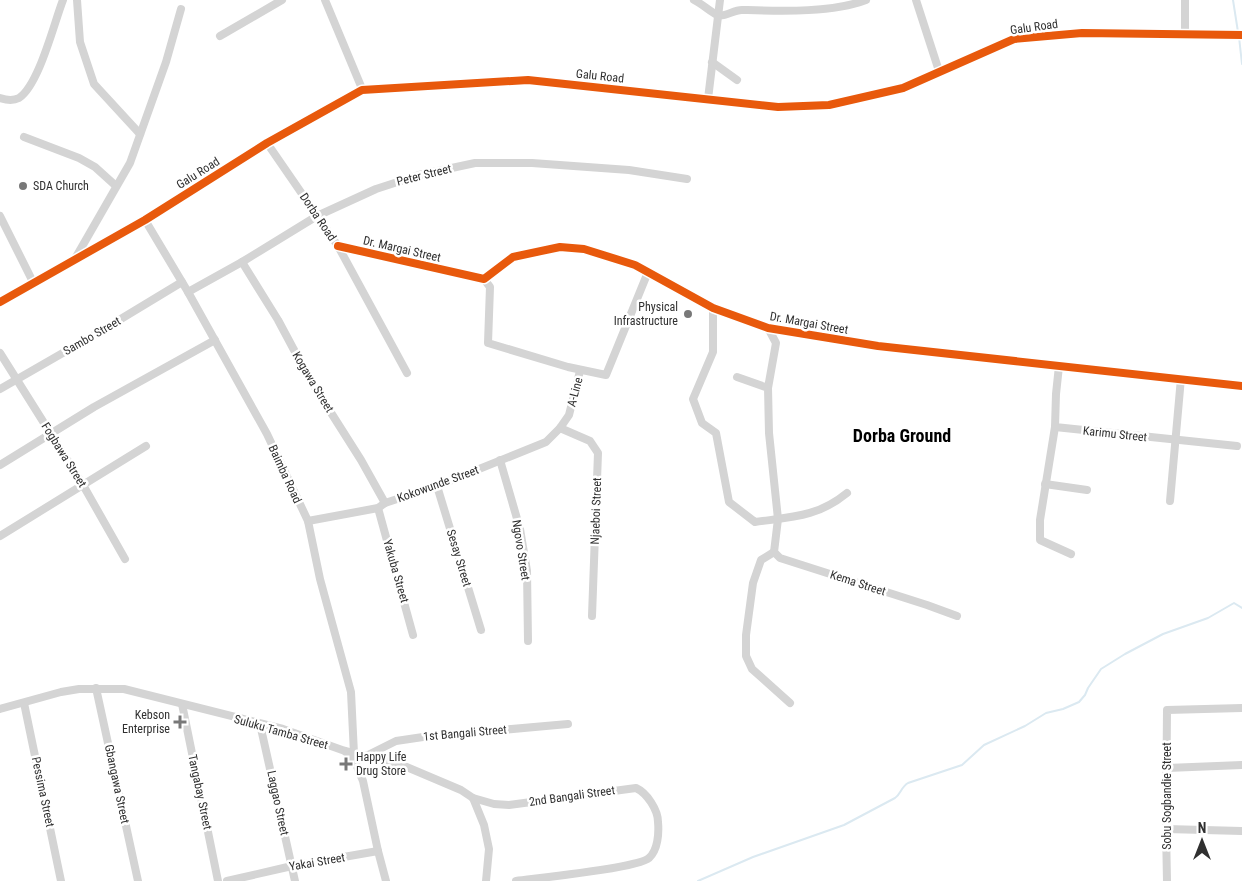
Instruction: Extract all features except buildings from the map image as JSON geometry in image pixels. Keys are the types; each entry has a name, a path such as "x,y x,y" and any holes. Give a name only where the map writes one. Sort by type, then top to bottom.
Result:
{"street":[{"path":"0,98 10,100 19,98 38,72 63,0"},
{"path":"77,0 80,42 94,84 140,134"},
{"path":"220,36 282,0"},
{"path":"326,0 363,90"},
{"path":"694,0 704,4 717,15 724,15 737,9 792,11 855,4 866,0"},
{"path":"708,98 720,0"},
{"path":"916,0 939,72"},
{"path":"1185,0 1185,34"},
{"path":"75,259 130,163 166,62 181,9"},
{"name":"Galu Road","path":"0,302 145,220 267,143 363,90 528,80 778,107 829,105 903,88 1014,39 1082,33 1238,35"},
{"path":"712,62 737,80"},
{"path":"24,137 79,158 95,167 116,186"},
{"name":"Dorba Road","path":"267,143 338,246 407,373"},
{"name":"Peter Street","path":"188,292 242,262 317,216 376,189 419,175 475,163 532,163 629,170 687,179"},
{"path":"0,216 33,282"},
{"name":"Baimba Road","path":"145,220 188,292 267,434 308,521 320,580 351,692 354,754"},
{"name":"Dr. Margai Street","path":"338,246 484,279 513,257 560,247 584,249 635,265 713,308 768,328 878,346 1242,386"},
{"name":"Kogawa Street","path":"242,262 278,320 309,378 361,460 381,506"},
{"name":"A-Line","path":"560,428 569,415 580,371 606,375 648,272"},
{"path":"484,279 490,287 488,343 580,371"},
{"name":"Sambo Street","path":"0,389 182,282"},
{"path":"713,308 713,352 693,399 702,423 716,433 729,502 755,522 811,514 834,504 846,493"},
{"path":"768,328 776,343 768,388 769,433 778,519 777,537 774,552 761,560 753,583 746,635 746,656 752,669 790,703"},
{"path":"0,465 94,408 215,340"},
{"name":"Fogbawa Street","path":"0,353 52,434 125,559"},
{"path":"1060,366 1054,427 1040,520 1040,540 1072,554"},
{"path":"737,377 768,388"},
{"path":"1170,501 1181,378"},
{"name":"Karimu Street","path":"1054,427 1237,446"},
{"name":"Kokowunde Street","path":"308,521 381,506 437,486 546,442 560,428"},
{"name":"Njaeboi Street","path":"560,428 590,441 598,453 592,616"},
{"path":"0,536 146,446"},
{"name":"Ngovo Street","path":"500,460 520,529 527,571 528,641"},
{"path":"1045,484 1086,490"},
{"name":"Sesay Street","path":"437,486 481,630"},
{"name":"Yakuba Street","path":"381,506 413,635"},
{"name":"Kema Street","path":"774,552 780,558 927,604 957,616"},
{"name":"Suluku Tamba Street","path":"0,709 61,692 96,688 124,689 260,724 307,737 354,754 402,765 461,790 473,798"},
{"name":"Gbangawa Street","path":"96,688 138,881"},
{"name":"Pessima Street","path":"24,703 61,881"},
{"name":"Tangabay Street","path":"182,704 218,881"},
{"name":"Sobu Sogbandie Street","path":"1167,881 1167,710 1242,708"},
{"name":"Laggao Street","path":"260,724 295,881"},
{"name":"1st Bangali Street","path":"366,756 396,741 414,738 568,724"},
{"path":"345,751 356,764 363,781 386,881"},
{"path":"1167,768 1242,765"},
{"name":"2nd Bangali Street","path":"473,798 494,804 510,804 636,788 641,790 658,815 659,831 655,849 650,858 642,863 620,868 516,881"},
{"path":"473,798 481,817 488,849 486,881"},
{"path":"1166,828 1242,831"},
{"name":"Yakai Street","path":"226,881 292,866 378,852"}],"waterway":[{"path":"1233,0 1238,32"},
{"path":"1239,37 1242,64"},
{"path":"698,881 753,857 844,825 895,798 908,783 962,765 984,745 1025,726 1046,713 1063,709 1079,702 1101,669 1125,654 1163,634 1208,618 1234,603 1242,608"}],"cycle path":[{"path":"0,302 145,220 267,143 362,90 528,80 778,107 829,105 903,88 1014,39 1082,33 1242,35"},
{"path":"338,246 484,279 513,257 560,247 584,249 635,265 713,308 768,328 878,346 1242,386"}],"place":[{"name":"SDA Church","path":"23,186"},
{"name":"Physical Infrastructure","path":"688,314"},
{"name":"Kebson Enterprise","path":"180,722"},
{"name":"Happy Life Drug Store","path":"346,764"}],"district":[{"name":"Dorba Ground","path":"902,435"}]}
